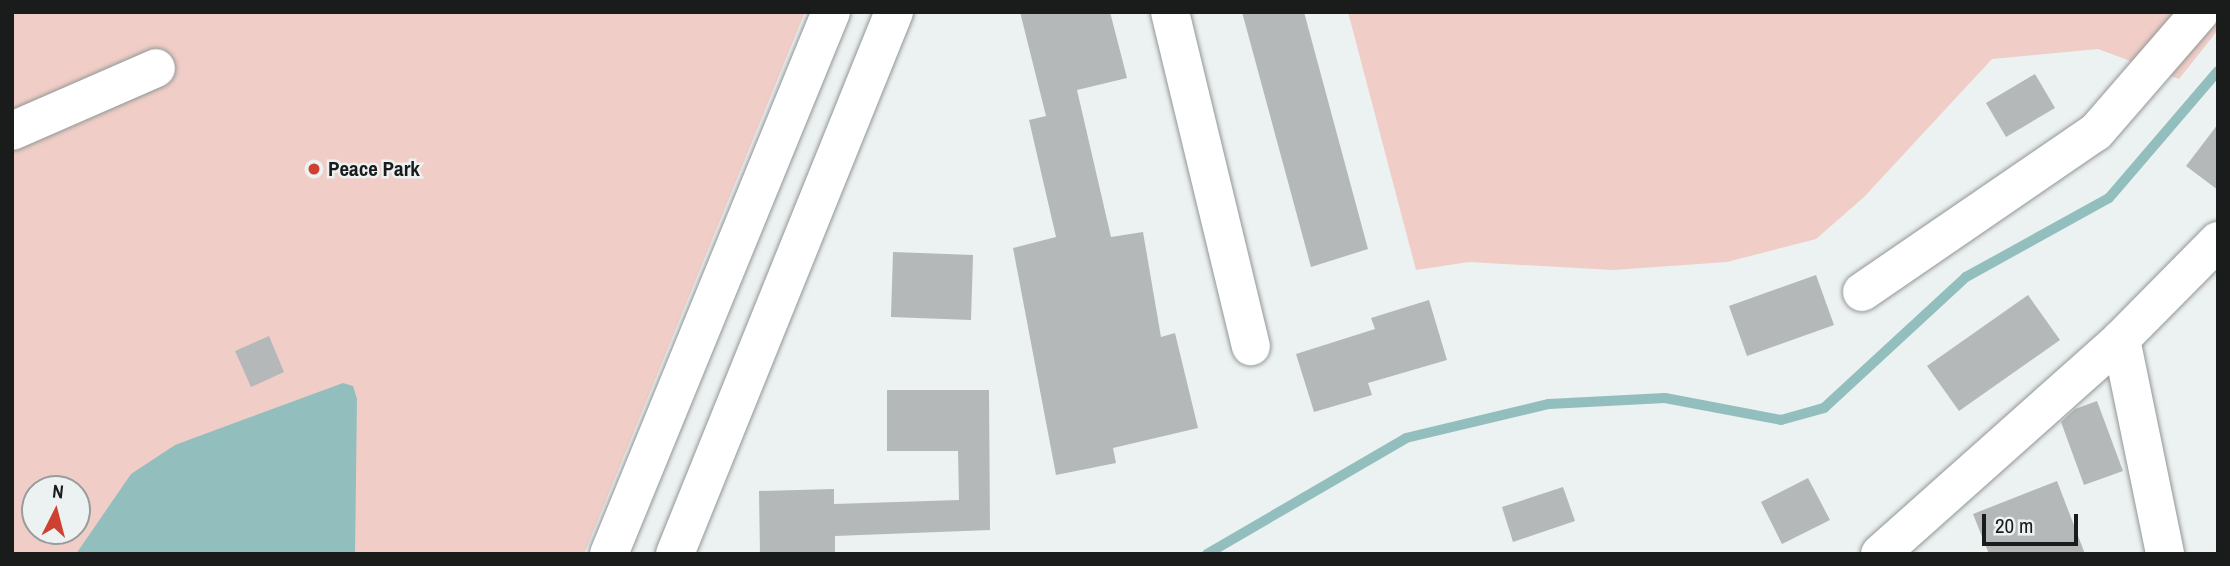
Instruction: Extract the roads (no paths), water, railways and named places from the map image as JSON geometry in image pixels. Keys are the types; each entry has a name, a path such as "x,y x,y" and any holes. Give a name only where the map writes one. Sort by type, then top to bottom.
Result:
{"main road":[{"path":"609,554 831,12"},
{"path":"675,554 894,12"},
{"path":"1170,12 1251,346"},
{"path":"1862,292 2096,132 2200,12"},
{"path":"12,131 156,68"},
{"path":"1880,554 2120,339 2218,241"},
{"path":"2120,339 2165,554"}],"water":[{"path":"343,383 353,386 357,399 355,554 76,554 82,545 91,545 91,532 131,474 175,445"}],"waterway":[{"path":"1207,554 1406,438 1549,404 1665,398 1781,420 1824,408 1966,277 2109,198 2218,71"}],"place":[{"name":"Peace Park","path":"314,169"}]}
